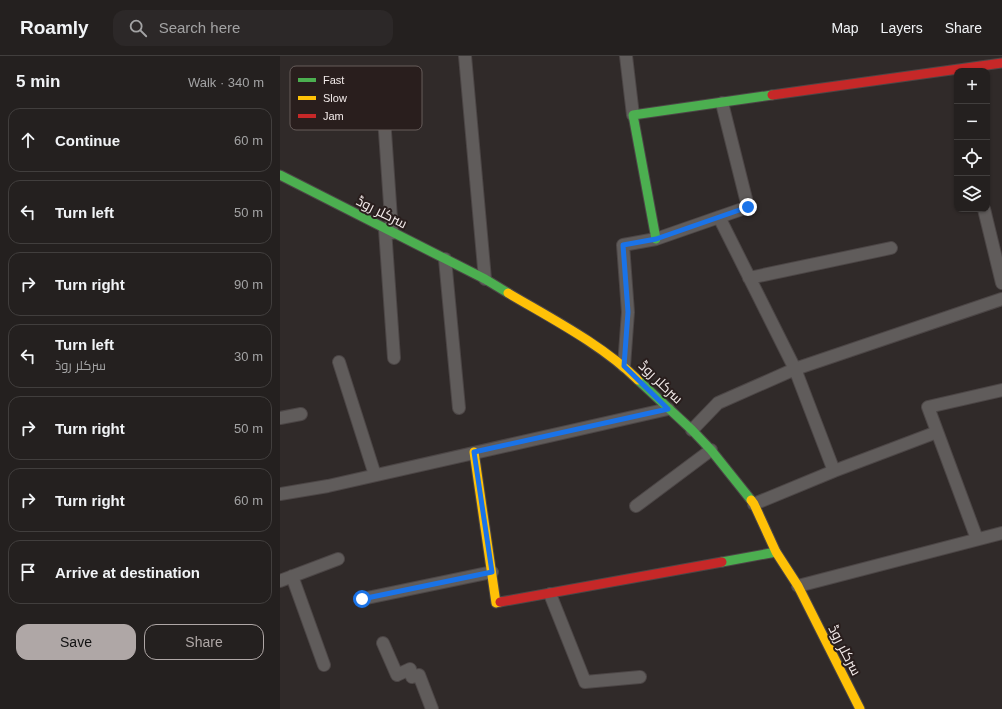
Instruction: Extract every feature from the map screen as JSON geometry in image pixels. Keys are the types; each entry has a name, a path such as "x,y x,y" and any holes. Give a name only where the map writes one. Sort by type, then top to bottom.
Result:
{"street":[{"path":"465,56 485,279"},
{"path":"626,56 633,115 656,239"},
{"path":"633,115 1002,63"},
{"path":"624,366 628,312 623,245 656,239 748,207 722,103"},
{"path":"384,130 394,358"},
{"name":"سرکلر روڈ","path":"280,175 485,279 577,334 624,366 711,450 754,504 776,552 798,586 860,709"},
{"path":"985,212 1002,283"},
{"path":"719,217 795,369 834,471"},
{"path":"749,278 891,248"},
{"path":"445,259 459,408"},
{"path":"692,430 718,403 795,369 1002,299"},
{"path":"339,362 375,475"},
{"path":"977,539 928,407 1002,390"},
{"path":"280,494 328,486 668,409"},
{"path":"280,418 301,414"},
{"path":"754,504 834,471 937,432"},
{"path":"636,506 711,450"},
{"path":"474,452 496,603 776,552"},
{"path":"798,586 1002,533"},
{"path":"280,581 338,559"},
{"path":"362,599 492,572"},
{"path":"292,576 324,665"},
{"path":"550,594 585,682 640,677"},
{"path":"384,643 397,675 410,669 412,677 419,675 432,709"}],"traffic: fast":[{"path":"656,239 633,115 772,95"},
{"path":"280,175 485,279 508,293"},
{"path":"638,380 692,430 711,450 751,500"},
{"path":"722,562 776,552"}],"traffic: slow":[{"path":"508,293 559,322 592,344 624,367 638,380"},
{"path":"474,452 496,603 500,602"},
{"path":"751,500 776,552 798,586 860,709"}],"traffic: jam":[{"path":"772,95 1002,63"},
{"path":"500,602 722,562"}],"route":[{"path":"362,599 492,572 474,452 668,409 624,366 628,312 623,245 656,239 748,207"}]}
